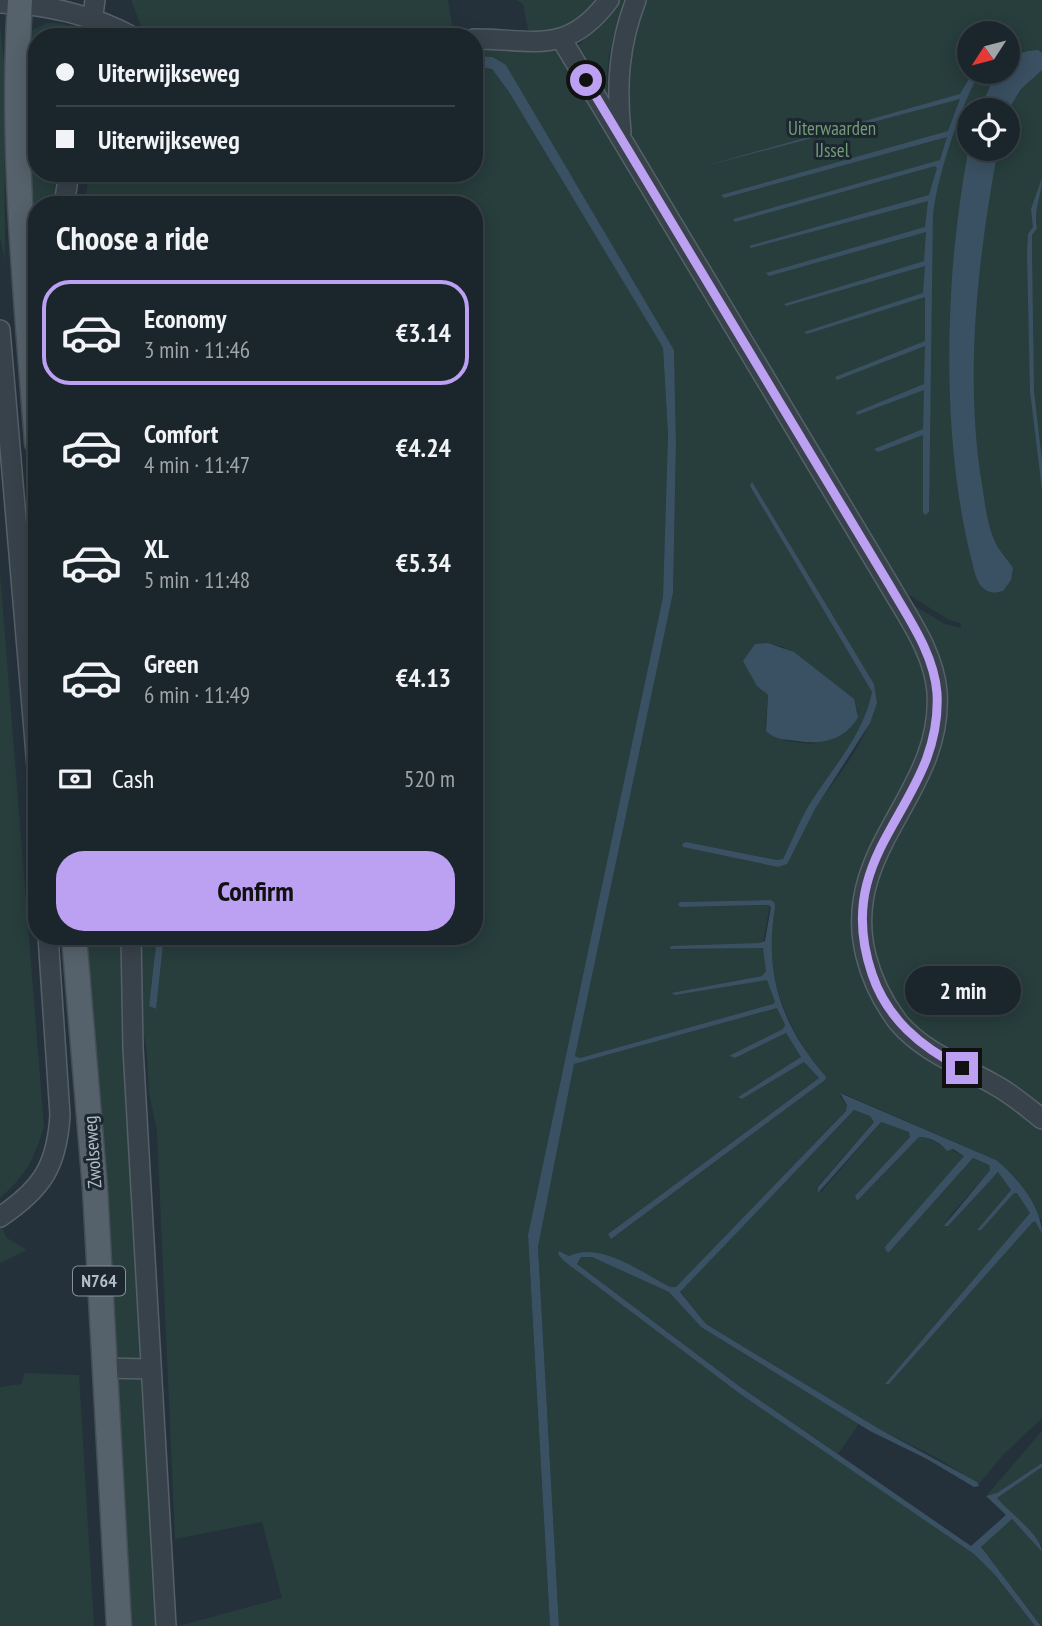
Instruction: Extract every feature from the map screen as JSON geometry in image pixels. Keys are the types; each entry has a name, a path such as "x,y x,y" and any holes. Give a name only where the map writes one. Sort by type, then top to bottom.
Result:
{"main road":[{"path":"13,2 20,206 28,318"},
{"name":"Zwolseweg","path":"75,945 95,1188 119,1626"}],"street":[{"path":"483,38 562,40 589,24 608,0"},
{"path":"622,136 617,83 619,58 636,0"},
{"path":"13,2 93,18 114,28"},
{"path":"562,40 890,586 921,641 933,670 936,713 929,751 914,786 872,863 862,899 862,942 876,985 889,1010 912,1036 944,1059 997,1086 1042,1119"},
{"path":"0,330 28,660"},
{"name":"Zwolseweg","path":"0,1217 40,1185 54,1157 59,1135 49,945"},
{"path":"131,945 133,1048 166,1626"},
{"path":"103,1368 151,1369"}],"green space":[{"path":"131,0 448,0 452,27 147,28 141,26"},
{"path":"516,0 596,0 566,25 529,34 523,4"},
{"path":"619,0 624,0 612,40 607,79 611,107 576,48"},
{"name":"Uiterwaarden IJssel","path":"640,0 1042,0 1042,1114 913,1032 872,966 866,902 940,724 910,603 945,624 961,628 960,623 949,620 892,584 626,130 620,86"},
{"path":"47,23 74,28 37,28"},
{"path":"0,27 4,62 5,260 0,237"},
{"path":"28,32 28,98 27,33"},
{"path":"483,44 552,48 561,51 928,666 931,729 863,877 881,1001 1042,1123 1042,1222 1028,1198 996,1160 842,1093 840,1096 847,1105 846,1111 676,1287 670,1287 608,1256 581,1253 569,1256 560,1251 739,1392 974,1554 995,1575 1035,1626 559,1626 538,1247 574,1064 777,1008 785,1026 783,1029 729,1057 735,1058 786,1033 801,1057 738,1097 742,1099 804,1062 819,1078 608,1234 611,1239 825,1080 799,1039 780,999 772,956 775,907 770,900 680,902 680,907 770,905 763,943 672,950 761,947 765,951 766,971 762,976 671,993 675,995 767,979 775,1002 773,1004 580,1058 575,1056 673,593 676,442 674,350 506,65 494,57 483,56","holes":["750,486 874,684 875,699 866,732 812,814 786,864 778,867 684,847 682,844 686,842 783,859 809,805 862,723 872,692","768,643 784,647 858,710 853,726 842,735 812,744 785,741 765,726 768,695 764,692 755,644"]},
{"path":"483,68 492,69 509,92 663,348 668,435 663,597 528,1235 550,1626 179,1626 282,1598 262,1522 175,1539 157,1131 149,1093 147,1053 137,995 136,945 156,945 149,1006 156,1009 163,945 483,945 483,196 86,196 88,182 483,182"},
{"path":"29,182 61,182 58,196 29,196"},
{"path":"0,573 44,1127 28,1166 0,1198"},
{"path":"88,945 127,945 145,1361 115,1362 86,984"},
{"path":"854,1110 870,1116 874,1122 818,1186 818,1192 821,1192 881,1122 910,1132 910,1137 855,1196 857,1201 919,1137 923,1136 964,1156 886,1251 889,1251 973,1158 989,1165 990,1170 944,1223 999,1172 1011,1190 977,1230 981,1230 1013,1193 1017,1193 1030,1213 889,1384 1032,1223 1035,1221 1042,1234 1042,1418 1003,1455 979,1484 935,1457 881,1430 706,1324 680,1291"},
{"path":"0,1224 7,1238 27,1250 0,1263"},
{"path":"581,1257 592,1257 669,1292 701,1327 859,1424 838,1454 739,1386 577,1264"},
{"path":"24,1373 79,1375 94,1626 0,1626 0,1387 22,1384"},
{"path":"146,1378 159,1626 132,1626 116,1379"},
{"path":"1042,1431 1042,1463 997,1493 986,1496"},
{"path":"1042,1467 1042,1546 997,1498"},
{"path":"1012,1519 1042,1552 1042,1626 981,1550 984,1543"}],"water":[{"path":"1038,50 1042,53 1042,70 1021,89 1015,98 985,98 991,84 1020,84 1020,54"},
{"path":"483,56 493,57 506,65 674,350 676,442 673,593 575,1056 580,1058 773,1004 775,1002 767,980 675,995 671,993 762,976 766,971 763,948 670,949 671,946 765,941 771,907 769,905 680,907 680,902 770,900 775,907 772,955 780,998 798,1038 826,1077 611,1239 608,1234 819,1078 804,1062 742,1099 738,1097 801,1057 786,1033 735,1058 729,1056 783,1029 785,1025 777,1008 574,1064 538,1247 559,1626 550,1626 528,1235 663,597 668,435 663,348 509,92 492,69 483,68"},
{"path":"966,84 974,84 967,98 957,98 698,168 960,94"},
{"path":"957,107 957,125 933,214 929,512 925,515 923,435 878,452 874,449 923,429 924,390 857,415 856,412 924,384 925,346 837,380 835,377 925,341 925,297 807,334 804,332 923,293 925,266 786,306 784,304 924,261 926,232 769,276 766,273 925,227 928,201 751,248 749,246 929,195 937,168 935,166 735,222 733,219 940,160 947,137 724,198 721,195 948,131"},
{"path":"967,161 996,161 979,274 974,359 977,444 987,514 995,542 1013,568 1011,580 1003,591 995,593 980,585 973,567 953,452 949,347 952,278"},
{"path":"1042,178 1036,215 1037,228 1032,235 1032,252 1034,391 1042,461 1042,490 1030,391 1027,252 1028,234 1033,227 1031,209"},
{"path":"752,482 874,684 877,703 870,723 815,809 787,864 778,867 683,847 682,844 686,842 783,859 809,805 862,723 872,692 750,486"},
{"path":"768,643 794,652 854,699 858,717 847,731 832,739 807,742 781,739 766,731 768,695 757,686 743,661 755,644"},
{"path":"156,945 163,945 156,1009 149,1006"},
{"path":"840,1093 996,1160 1012,1175 1033,1203 1042,1234 1035,1221 1032,1223 889,1384 885,1384 1030,1213 1017,1193 1014,1193 981,1230 977,1230 1011,1190 998,1172 948,1226 944,1226 990,1170 989,1165 973,1158 889,1252 886,1251 885,1247 964,1156 953,1149 947,1151 930,1139 919,1137 857,1201 855,1196 910,1137 909,1132 881,1122 818,1193 818,1187 874,1122 870,1116 854,1110 680,1292 706,1324 881,1430 977,1482 979,1486 974,1487 927,1459 870,1431 701,1327 669,1292 592,1257 581,1257 577,1264 739,1386 971,1546 1006,1515 986,1496 997,1493 1042,1463 1042,1467 997,1498 1031,1531 1042,1552 1012,1519 981,1547 1041,1626 1035,1626 995,1575 974,1554 739,1393 558,1254 559,1251 569,1256 581,1252 608,1256 670,1287 676,1287 846,1111 847,1105"}],"route":[{"path":"586,80 890,586 926,651 937,692 934,732 922,770 868,874 862,899 862,942 876,985 900,1024 944,1059 962,1068"}]}
